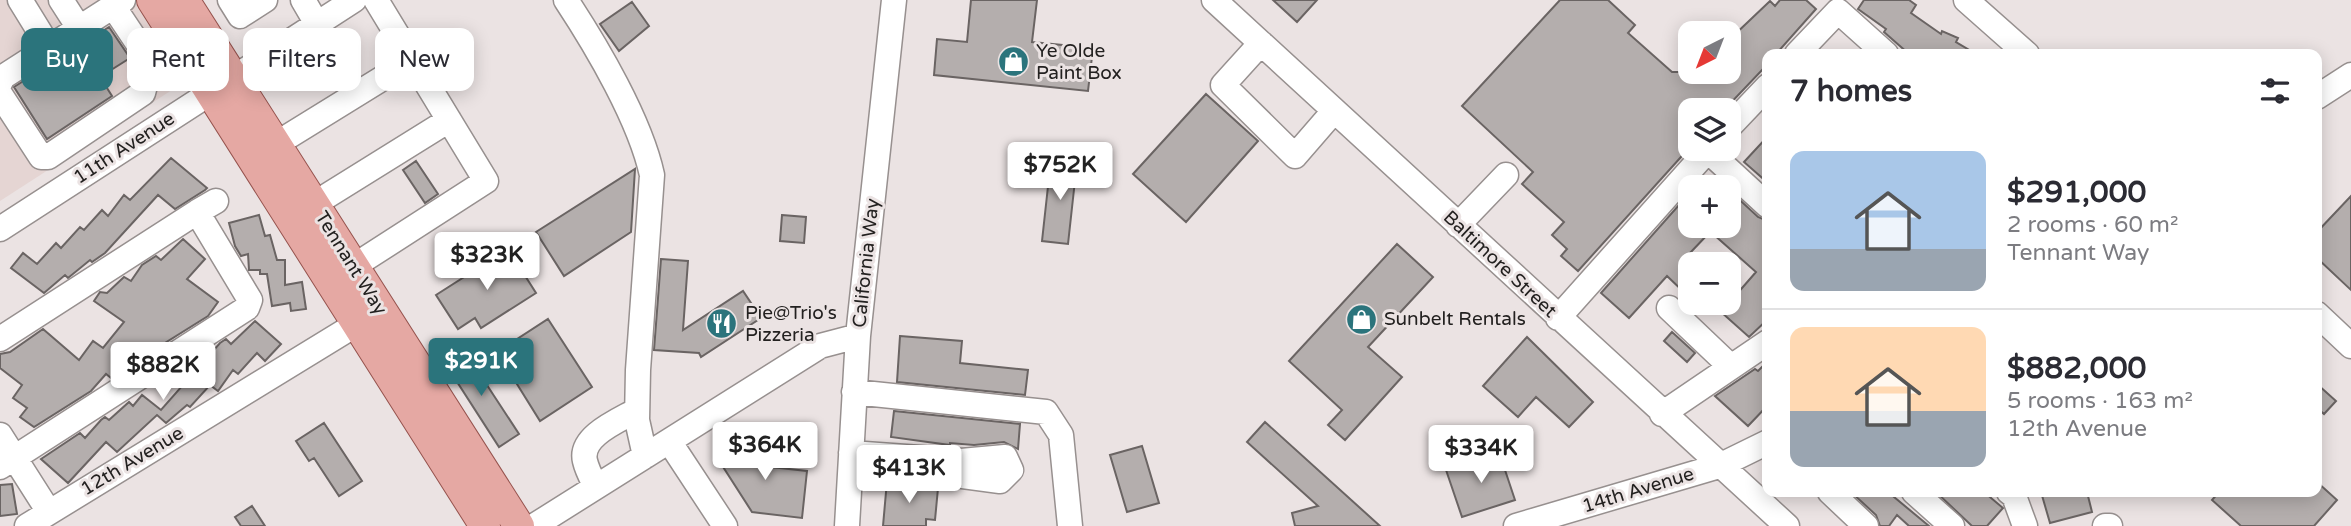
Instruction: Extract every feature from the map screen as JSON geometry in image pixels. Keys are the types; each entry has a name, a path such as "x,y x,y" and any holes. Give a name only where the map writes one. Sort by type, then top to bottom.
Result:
{"main road":[{"name":"Tennant Way","path":"152,0 175,28"},
{"name":"Tennant Way","path":"189,8 197,28"},
{"name":"Tennant Way","path":"225,91 369,317 519,526"},
{"name":"Tennant Way","path":"227,91 276,144 354,266 369,317 485,526"}],"street":[{"path":"20,0 37,28"},
{"path":"0,93 41,158 48,158 144,93 151,63 109,4 79,28 61,0"},
{"path":"189,8 221,0"},
{"path":"230,0 240,16 265,0"},
{"path":"303,0 317,24"},
{"name":"11th Avenue","path":"229,80 354,0"},
{"path":"376,0 393,28"},
{"path":"566,0 586,32 647,150 652,175 637,410 645,456"},
{"name":"California Way","path":"847,526 858,336 894,0"},
{"name":"Baltimore Street","path":"1214,0 1718,466 1787,526"},
{"path":"1966,0 2021,49"},
{"path":"1802,49 1838,11 1880,49"},
{"path":"1261,43 1223,85 1296,156 1334,111"},
{"path":"0,83 3,77 21,65"},
{"path":"2322,94 2351,75"},
{"path":"276,144 375,83"},
{"name":"11th Avenue","path":"0,228 212,91"},
{"path":"354,266 486,181 431,91"},
{"path":"1741,114 1762,92"},
{"path":"314,204 449,120"},
{"path":"1558,318 1698,161"},
{"path":"1720,161 1762,200"},
{"path":"1458,225 1506,175"},
{"path":"0,339 206,206 250,300 247,308 7,463"},
{"path":"1669,308 1731,367"},
{"name":"12th Avenue","path":"27,526 369,317"},
{"path":"2322,319 2351,346"},
{"path":"534,526 820,346 858,336"},
{"path":"1662,414 1762,346"},
{"path":"854,392 1046,412 1060,435 1070,526"},
{"path":"596,487 584,459 586,449 593,437 637,410"},
{"path":"0,435 7,463 49,512"},
{"path":"669,441 725,526"},
{"name":"14th Avenue","path":"1516,526 1718,466 1762,445"},
{"path":"851,457 961,461 1005,457 1011,470 1000,481 851,457"},
{"path":"1835,497 1866,526"},
{"path":"1920,497 1952,526"},
{"path":"2011,497 2025,526"}],"shaded area":[{"path":"0,0 135,0 154,28 127,28 127,91 170,91 0,201"}],"building":[{"name":"Ye Olde Paint Box","path":"971,0 1037,0 1032,42 1093,48 1088,91 934,75 937,39 967,42"},
{"path":"1273,0 1317,0 1297,22"},
{"path":"1560,0 1608,0 1635,25 1628,33 1672,72 1678,72 1678,84 1741,84 1741,29 1770,1 1775,6 1780,0 1806,0 1816,9 1780,49 1762,49 1762,70 1735,98 1678,98 1678,160 1578,271 1561,256 1567,249 1552,235 1564,222 1522,184 1533,172 1462,106"},
{"path":"1864,0 1909,0 1916,5 1911,13 1941,34 1942,31 1958,38 1956,42 1968,49 1903,49 1884,32 1886,29 1858,9"},
{"path":"632,2 649,26 619,51 600,24"},
{"path":"113,33 127,54 127,60 113,69"},
{"path":"21,83 21,91 109,91 112,96 47,139 14,87"},
{"path":"1206,94 1258,141 1186,222 1133,174"},
{"path":"1762,142 1762,178 1744,162"},
{"path":"171,158 207,188 175,209 158,195 105,253 92,262 90,260 68,278 65,275 44,293 11,268 23,253 37,264 56,243 61,248 80,227 84,230 102,210 108,216 124,195 130,200"},
{"path":"1051,159 1077,162 1068,244 1042,241"},
{"path":"416,161 438,194 425,203 403,170"},
{"path":"635,169 631,232 564,276 536,232"},
{"path":"2351,196 2351,290 2322,263 2322,227"},
{"path":"1741,201 1762,219 1762,325 1749,337 1724,315 1741,315 1741,289 1756,272 1741,259 1741,252 1733,252 1718,238 1741,238"},
{"path":"1678,206 1678,238 1704,238 1691,252 1678,252 1678,287 1667,276 1629,318 1601,293"},
{"path":"259,215 265,236 270,235 277,260 285,260 285,285 302,282 306,309 291,311 290,303 272,306 267,274 260,274 260,270 249,270 248,254 241,256 235,246 229,223"},
{"path":"782,215 806,217 804,243 780,241"},
{"path":"183,239 205,259 187,279 218,302 208,316 160,346 158,344 111,378 106,374 91,391 34,427 20,417 27,408 13,398 22,385 0,368 0,354 10,352 43,329 79,360 93,341 103,348 124,322 94,301 100,292 107,293 124,277 131,281 142,265 156,256 161,260"},
{"name":"Sunbelt Rentals","path":"1397,244 1433,277 1368,347 1402,377 1345,440 1328,425 1342,410 1289,361"},
{"path":"508,249 536,293 481,328 475,318 458,329 436,295"},
{"path":"661,259 688,261 683,330 743,291 761,318 701,357 699,353 654,350"},
{"path":"548,319 592,387 540,421 497,352"},
{"path":"255,321 281,344 265,361 257,353 238,374 233,370 218,391 210,385 190,407 187,405 166,423 157,415 117,452 106,442 68,483 41,459 80,433 85,438 101,420 105,417 109,420 129,402 133,406 142,395 161,410 220,343 226,339 231,344"},
{"path":"1672,332 1695,353 1687,362 1664,341"},
{"path":"900,336 962,341 960,363 1028,370 1025,395 897,382"},
{"path":"1527,337 1593,402 1569,427 1536,397 1518,417 1483,386"},
{"path":"459,350 464,350 519,434 499,447 443,360"},
{"path":"1762,367 1762,411 1748,426 1715,396 1755,369 1758,371"},
{"path":"2322,388 2336,401 2324,414 2322,412"},
{"path":"894,411 1020,424 1018,449 1004,442 950,445 891,437"},
{"path":"1265,422 1380,526 1295,526 1292,513 1318,506 1247,442"},
{"path":"324,423 362,481 339,496 314,458 309,461 296,441"},
{"path":"753,437 771,467 807,471 802,518 752,512 718,459"},
{"path":"1142,446 1159,503 1127,512 1110,455"},
{"path":"1499,452 1515,500 1462,517 1446,470"},
{"path":"887,481 938,488 935,520 926,519 926,526 883,526"},
{"path":"12,484 17,514 0,516 0,485"},
{"path":"2322,486 2337,500 2314,526 2241,526 2212,500 2215,497 2322,497"},
{"path":"1856,497 1894,497 1929,526 1909,526 1897,515 1889,526 1880,526 1876,515"},
{"path":"1941,497 1990,497 2003,508 1987,526 1972,526"},
{"path":"2042,497 2088,497 2092,512 2050,523"},
{"path":"252,506 265,526 241,526 235,517"}],"place":[{"name":"Ye Olde Paint Box","path":"1013,62"},
{"name":"Sunbelt Rentals","path":"1361,319"},
{"name":"Pie@Trio's Pizzeria","path":"722,324"}]}
